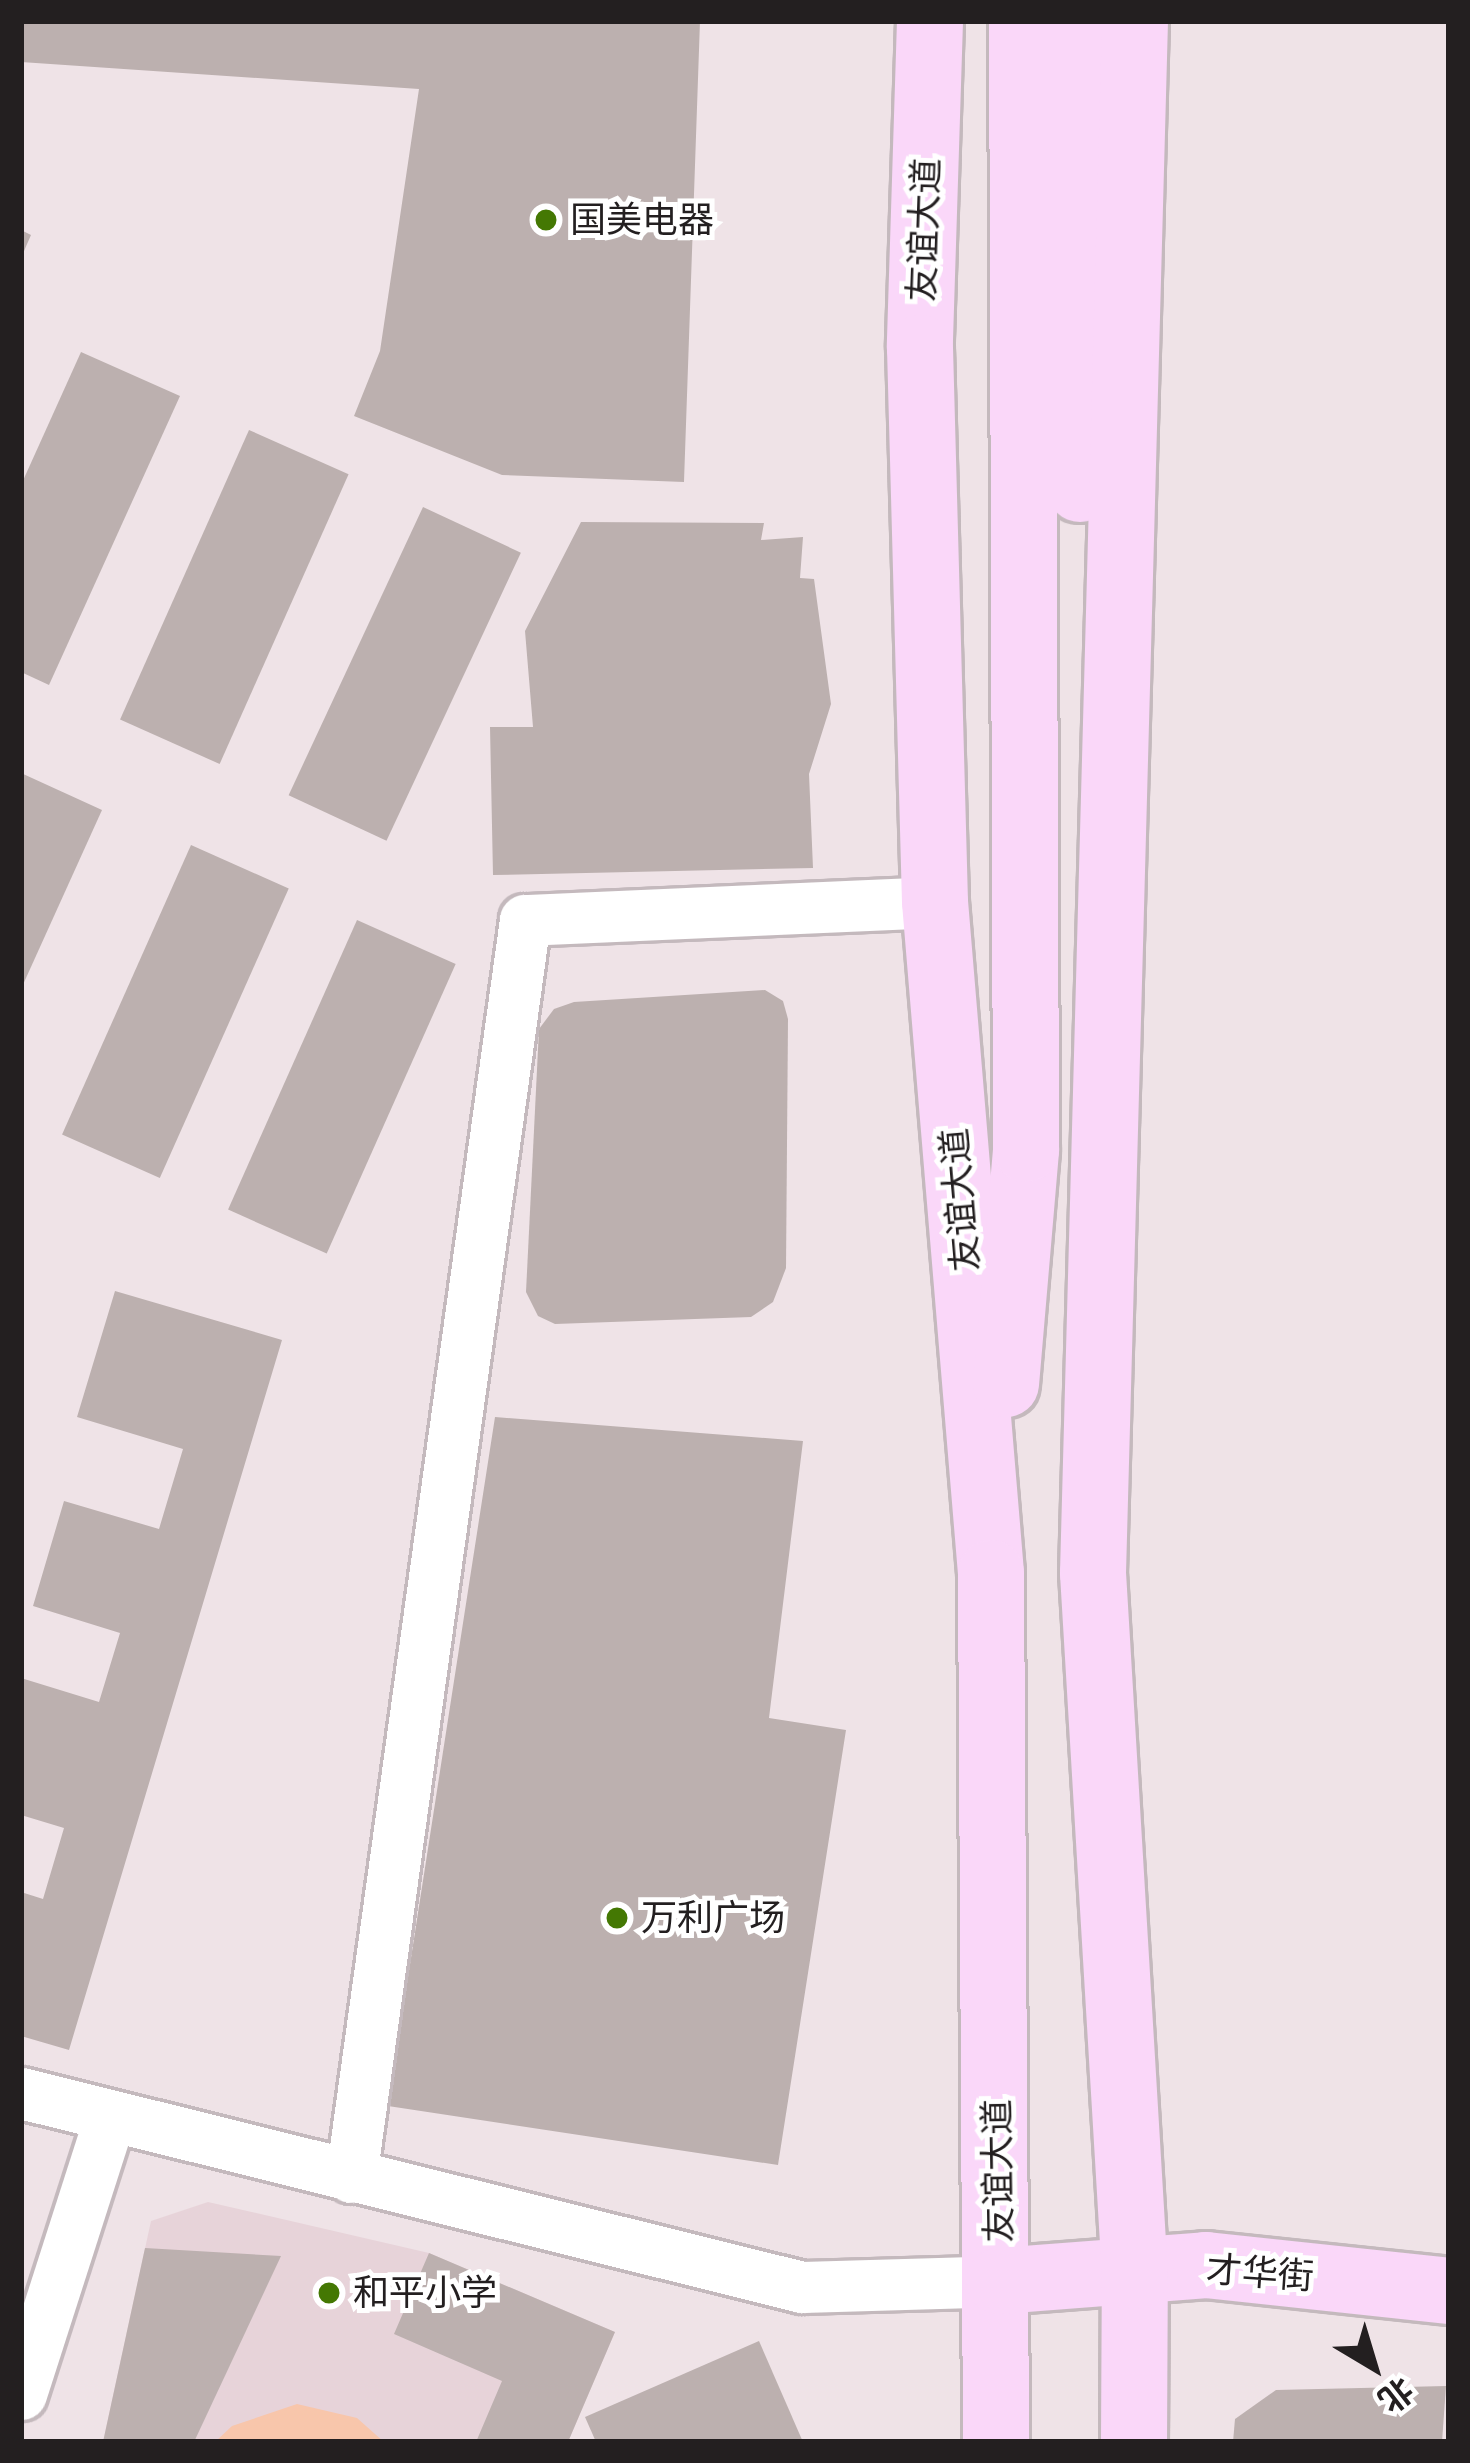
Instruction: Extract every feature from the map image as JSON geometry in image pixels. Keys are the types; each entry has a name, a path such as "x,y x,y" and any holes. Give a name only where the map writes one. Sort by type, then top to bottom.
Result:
{"main road":[{"name":"友谊大道","path":"930,21 920,348 935,902 991,1573 1000,2421"},
{"path":"991,1573 1026,1148 1022,21"},
{"path":"1074,21 1093,1573 1136,2276 1134,2442"},
{"path":"1093,1573 1136,21"},
{"name":"才华街","path":"999,2282 1136,2276 1206,2264 1449,2291"},
{"path":"1116,2442 1135,2345"}],"street":[{"path":"351,2177 525,920 935,902"},
{"path":"21,2093 110,2120 802,2287 999,2282"},
{"path":"21,2394 110,2120"}],"shaded area":[{"name":"和平小学","path":"208,2202 429,2253 615,2332 568,2442 103,2442 151,2221"},
{"path":"297,2404 357,2418 384,2442 215,2442 232,2426"}],"building":[{"name":"国美电器","path":"21,21 700,21 684,482 502,475 354,416 380,351 419,89 21,62"},
{"path":"21,230 31,235 21,258"},
{"path":"81,352 180,396 49,685 21,672 21,485"},
{"path":"249,430 349,474 220,764 120,720"},
{"path":"423,507 521,553 386,841 289,795"},
{"path":"581,522 764,523 761,540 803,537 800,578 814,579 831,704 809,774 813,868 493,875 490,727 533,727 525,631"},
{"path":"21,773 102,810 21,989"},
{"path":"191,845 289,889 160,1178 62,1135"},
{"path":"357,920 456,964 327,1254 228,1210"},
{"path":"765,990 783,1001 788,1019 786,1268 773,1302 751,1317 555,1324 538,1316 526,1292 539,1029 554,1009 574,1002"},
{"path":"115,1291 282,1340 69,2050 21,2036 21,1892 43,1899 64,1828 21,1815 21,1678 99,1702 120,1633 33,1606 64,1501 159,1529 183,1449 77,1417"},
{"name":"万利广场","path":"495,1417 803,1441 769,1718 846,1730 778,2165 388,2106"},
{"path":"145,2248 281,2256 194,2442 103,2442"},
{"path":"429,2253 615,2332 568,2442 476,2442 502,2381 394,2334"},
{"path":"759,2341 803,2442 596,2442 585,2417"},
{"path":"1446,2386 1442,2442 1233,2442 1235,2419 1276,2390"}],"place":[{"name":"国美电器","path":"546,220"},
{"name":"万利广场","path":"617,1918"},
{"name":"和平小学","path":"329,2293"}]}
